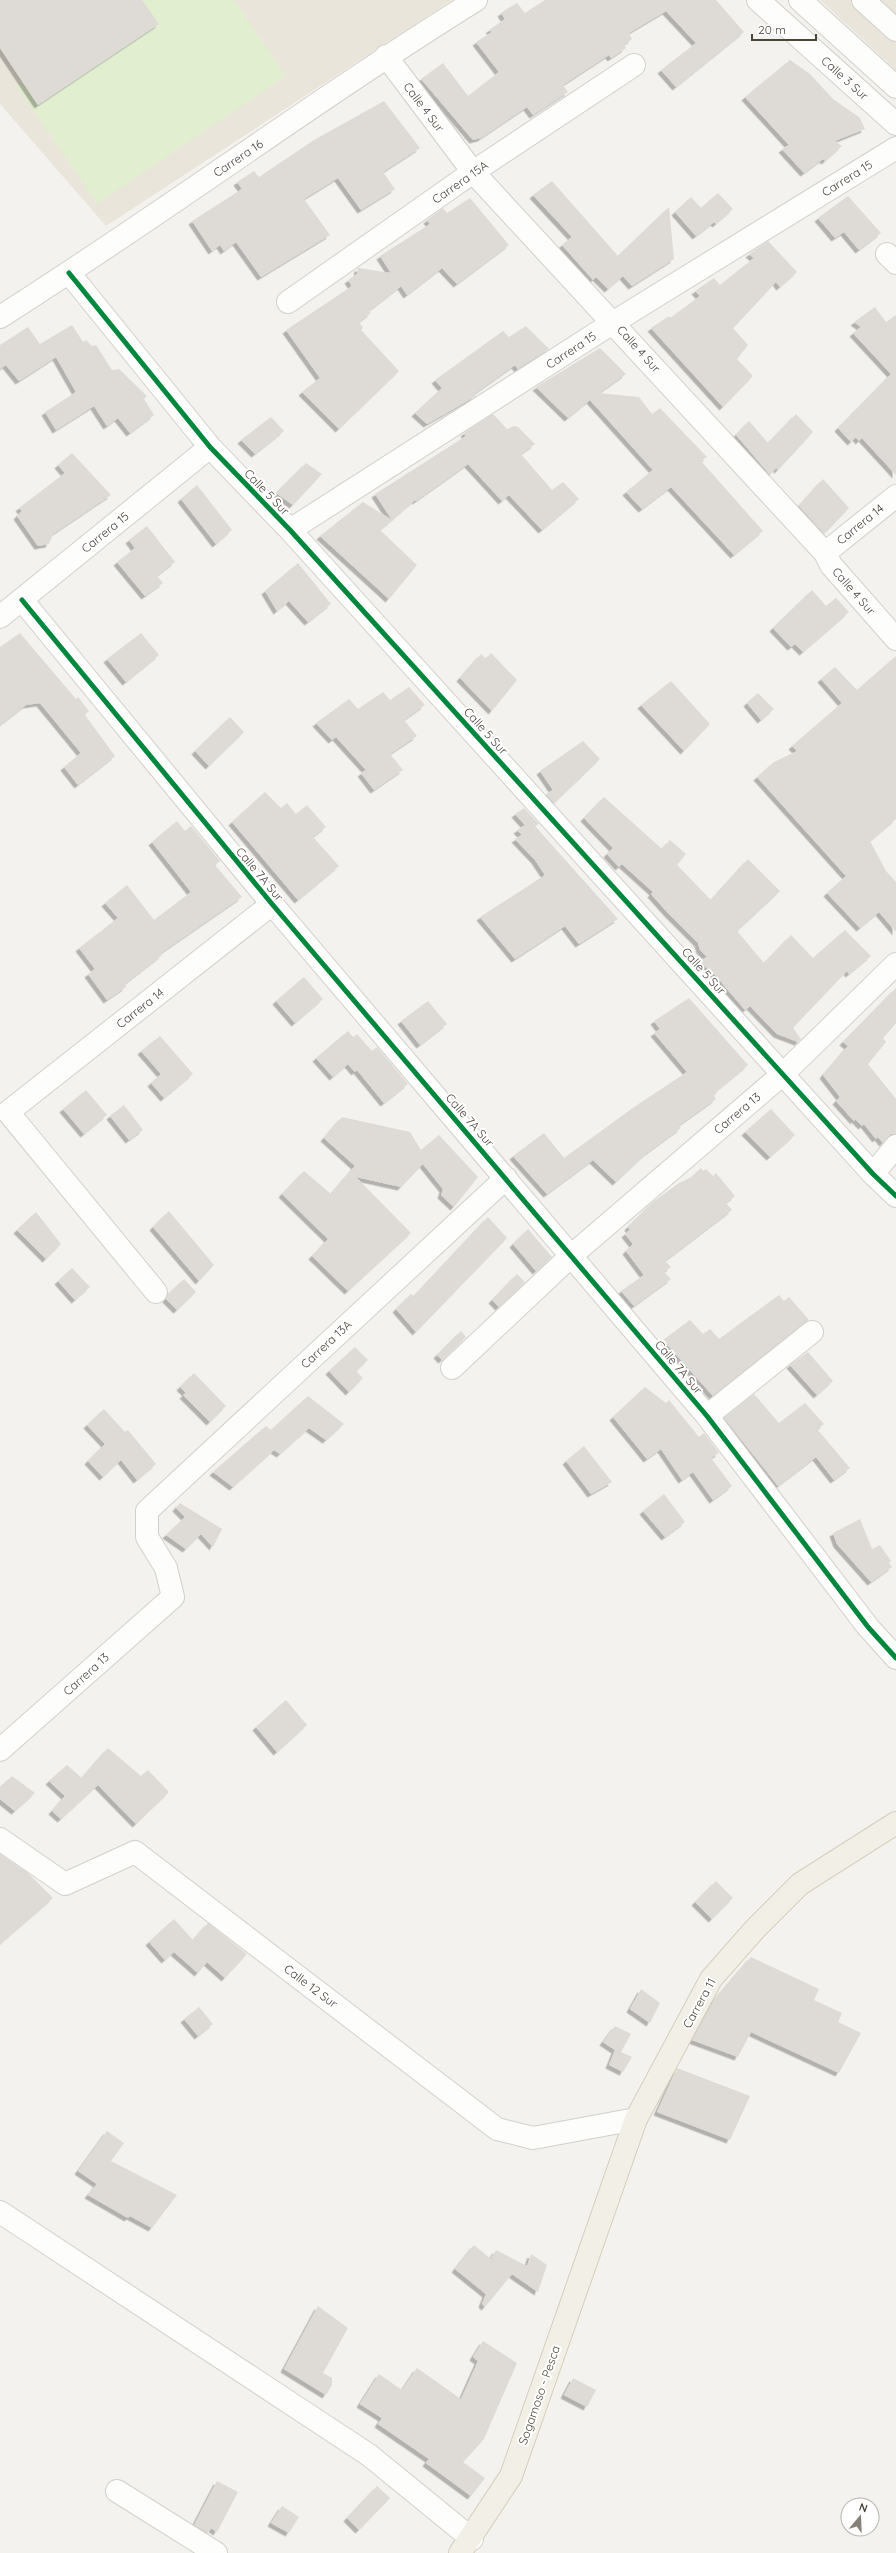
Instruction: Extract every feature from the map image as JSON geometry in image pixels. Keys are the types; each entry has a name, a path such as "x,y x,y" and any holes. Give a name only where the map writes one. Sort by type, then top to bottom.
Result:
{"main road":[{"name":"Carrera 11","path":"598,2227 636,2119 711,1979 755,1928 800,1884 896,1823"},
{"name":"Sogamoso - Pesca","path":"466,2546 511,2476 598,2227"}],"street":[{"name":"Carrera 16","path":"0,317 69,273 386,56 476,0"},
{"path":"800,0 896,87"},
{"path":"863,0 896,30"},
{"name":"Calle 3 Sur","path":"767,3 896,124"},
{"name":"Calle 4 Sur","path":"386,56 473,172 614,322 825,553 831,565 896,639"},
{"name":"Carrera 15A","path":"288,302 473,172 634,65"},
{"name":"Carrera 15","path":"290,530 614,322 896,148"},
{"name":"Calle 5 Sur","path":"69,273 210,447 290,530 784,1073 873,1174 896,1196"},
{"name":"Carrera 15","path":"0,617 210,447"},
{"name":"Carrera 14","path":"825,553 896,496"},
{"name":"Calle 7A Sur","path":"22,600 272,904 572,1255 706,1416 868,1627 896,1658"},
{"name":"Carrera 14","path":"156,1292 8,1112 272,904"},
{"name":"Carrera 13","path":"452,1368 572,1255 784,1073 896,964"},
{"path":"873,1174 896,1146"},
{"name":"Carrera 13A","path":"173,1597 166,1568 147,1538 147,1511 506,1178"},
{"path":"706,1416 812,1332"},
{"name":"Carrera 13","path":"0,1750 173,1597"},
{"name":"Calle 12 Sur","path":"0,1839 65,1884 135,1852 497,2129 533,2138 636,2119"},
{"path":"0,2212 369,2455 466,2546"},
{"path":"117,2491 216,2553"}],"shaded area":[{"path":"0,0 452,0 106,226 0,104"},
{"path":"820,0 896,0 896,70"}],"green space":[{"path":"0,0 234,0 286,76 97,204 16,85 22,81"}],"building":[{"path":"0,0 142,0 159,24 38,105 0,48"},
{"path":"545,0 716,0 744,32 676,87 661,70 696,43 666,11 629,33 632,39 624,45 626,48 611,58 609,55 563,85 568,92 533,115 527,107 481,138 473,140 421,79 443,63 468,96 499,72 476,42 492,32 489,30 505,19 501,13 510,7 517,3 525,13"},
{"path":"790,60 810,74 833,99 860,118 865,129 835,141 842,146 825,161 823,159 804,173 782,149 789,145 745,97"},
{"path":"384,101 420,148 383,172 395,189 361,210 338,178 304,199 330,235 261,277 236,242 224,251 220,245 212,251 192,221 242,189 237,182 254,171 259,177 314,140"},
{"path":"552,181 618,256 669,207 674,259 632,286 623,276 608,289 596,277 593,280 562,245 572,237 533,195"},
{"path":"718,193 733,209 716,224 714,222 696,236 675,212 691,197 701,208"},
{"path":"848,196 881,233 859,250 844,232 835,238 818,218"},
{"path":"470,198 509,245 457,284 442,268 407,295 401,286 369,311 371,313 359,322 363,328 361,330 399,371 339,429 302,392 320,378 286,330 352,286 348,280 357,274 358,268 391,273 380,256 430,224 427,220 443,208 447,213"},
{"path":"768,241 797,272 780,287 776,282 733,328 748,345 737,359 753,376 723,407 651,328 669,316 670,318 700,296 695,291 714,278 720,285 754,258 749,254"},
{"path":"875,307 886,322 896,315 896,475 862,438 859,441 856,437 851,442 838,428 891,374 853,333 861,327 854,322"},
{"path":"72,325 83,342 86,340 92,346 96,345 112,370 119,369 147,396 144,399 154,415 130,433 118,418 107,426 94,406 56,430 45,412 76,392 56,357 19,381 6,365 0,369 0,345 28,327 40,344"},
{"path":"526,326 549,349 518,369 515,365 474,394 476,396 427,424 415,413 442,388 435,380 503,331 509,337"},
{"path":"600,348 626,374 599,393 639,397 652,414 660,408 707,457 701,461 763,531 734,555 671,487 642,509 626,492 653,470 590,400 568,418 536,387"},
{"path":"493,414 507,429 514,426 518,427 535,444 521,454 552,490 563,482 579,499 542,530 509,495 502,501 468,464 416,501 415,500 392,520 375,494 466,436 464,433"},
{"path":"796,414 813,432 778,470 776,468 770,475 736,435 749,421 768,443"},
{"path":"271,417 284,431 255,454 241,440"},
{"path":"72,453 111,495 53,534 49,544 38,546 17,516 22,511 19,508 65,473 58,465"},
{"path":"306,463 322,474 293,505 276,493"},
{"path":"823,479 849,508 824,534 799,506"},
{"path":"197,485 232,530 216,544 181,499"},
{"path":"363,502 392,520 380,530 417,565 389,599 320,536"},
{"path":"147,526 175,562 157,576 163,583 145,596 117,562 135,548 129,540"},
{"path":"298,563 331,604 308,622 289,601 277,611 265,591"},
{"path":"812,590 826,606 836,598 849,612 803,652 795,644 791,647 773,628"},
{"path":"20,633 76,699 78,697 89,711 85,715 115,756 78,785 64,767 81,753 40,703 26,705 0,725 0,647"},
{"path":"141,633 159,655 126,682 107,659"},
{"path":"491,653 517,680 492,711 460,678 481,654 486,659"},
{"path":"896,656 896,819 870,841 886,871 896,882 896,932 879,912 860,928 827,893 846,876 757,777 774,762 797,751 792,746 842,703 821,679 835,667 857,690"},
{"path":"671,681 710,724 684,751 641,705"},
{"path":"409,687 425,705 404,720 417,736 390,754 403,770 374,790 361,773 366,770 336,737 332,740 316,723 349,699 358,709 383,692 390,700"},
{"path":"758,693 774,709 761,720 747,703"},
{"path":"230,717 244,732 209,766 195,751"},
{"path":"583,741 600,759 554,803 546,794 553,790 540,771"},
{"path":"265,792 281,808 287,803 296,814 307,805 326,827 313,837 339,866 298,900 232,822"},
{"path":"604,797 662,849 670,840 686,854 677,865 711,900 748,859 780,891 737,931 764,963 791,935 813,958 845,930 871,956 849,974 847,971 793,1028 801,1039 798,1042 777,1034 750,1006 745,1010 716,976 699,961 707,957 700,950 698,943 651,894 653,892 622,864 619,867 607,854 613,848 584,818"},
{"path":"524,808 539,824 535,826 618,919 579,944 565,926 515,959 480,917 545,875 535,860 515,839 522,835 517,830 525,825 515,814"},
{"path":"177,821 185,831 191,826 220,861 215,865 242,897 161,953 162,955 125,984 126,987 107,1000 88,974 95,969 79,948 118,918 105,903 127,885 154,920 191,892 152,842"},
{"path":"304,977 323,999 295,1023 276,1001"},
{"path":"896,988 896,1023 883,1038 886,1042 868,1064 896,1099 896,1134 891,1134 883,1143 878,1137 876,1139 864,1124 862,1126 855,1119 854,1121 836,1101 840,1097 823,1075 848,1046 843,1042"},
{"path":"689,998 748,1065 720,1088 714,1096 716,1099 678,1126 681,1128 647,1153 616,1182 593,1160 547,1194 513,1156 544,1133 564,1158 637,1105 687,1072 654,1033 660,1029 654,1021"},
{"path":"428,1001 447,1024 420,1045 401,1021"},
{"path":"348,1031 353,1037 357,1034 372,1051 377,1047 408,1084 384,1103 357,1070 355,1072 348,1064 333,1077 316,1058"},
{"path":"160,1036 193,1074 164,1098 151,1083 161,1074 141,1051"},
{"path":"86,1090 107,1115 84,1134 63,1109"},
{"path":"124,1105 143,1130 129,1140 110,1116"},
{"path":"771,1109 795,1135 770,1157 745,1132"},
{"path":"342,1117 410,1132 421,1150 439,1135 478,1177 454,1207 441,1195 443,1189 423,1164 401,1187 356,1177 411,1233 348,1291 312,1256 328,1239 282,1194 304,1171 331,1194 355,1166 324,1138"},
{"path":"701,1168 703,1171 706,1169 713,1176 716,1173 735,1196 726,1203 732,1210 665,1261 671,1267 664,1272 671,1279 634,1306 621,1291 644,1275 626,1251 633,1244 625,1234 630,1230 628,1227 653,1202 679,1183 692,1177"},
{"path":"169,1211 214,1265 199,1281 153,1227"},
{"path":"36,1212 61,1244 46,1259 17,1230"},
{"path":"488,1217 507,1238 416,1332 396,1309 411,1294 414,1296"},
{"path":"528,1229 552,1257 536,1271 513,1244"},
{"path":"72,1268 90,1287 75,1300 58,1281"},
{"path":"517,1274 525,1282 499,1307 492,1300"},
{"path":"184,1279 196,1292 177,1310 166,1299 168,1294"},
{"path":"779,1295 784,1301 789,1297 809,1320 713,1396 663,1340 690,1320 703,1334 710,1329 719,1339"},
{"path":"461,1331 466,1337 442,1360 437,1355"},
{"path":"355,1347 368,1360 356,1371 363,1378 349,1392 329,1371"},
{"path":"808,1352 833,1381 817,1395 790,1365"},
{"path":"194,1373 226,1406 210,1422 183,1395 186,1393 180,1387"},
{"path":"645,1387 666,1403 669,1400 699,1437 704,1433 719,1453 711,1458 732,1486 713,1500 693,1472 682,1480 661,1449 647,1459 613,1417"},
{"path":"754,1394 779,1423 805,1403 824,1424 817,1429 850,1468 834,1480 816,1457 778,1486 724,1418"},
{"path":"308,1396 344,1424 326,1440 309,1428 280,1454 274,1450 233,1487 213,1472 266,1426 271,1430"},
{"path":"104,1409 125,1432 128,1430 156,1464 137,1480 121,1460 103,1477 88,1461 105,1444 87,1425"},
{"path":"584,1446 612,1482 591,1494 566,1461"},
{"path":"664,1494 685,1522 665,1537 643,1511"},
{"path":"180,1503 222,1529 213,1547 201,1534 186,1549 166,1535 185,1517 176,1508"},
{"path":"860,1519 872,1549 880,1545 891,1561 889,1563 892,1567 871,1582 837,1544 833,1533"},
{"path":"286,1700 307,1725 277,1752 256,1727"},
{"path":"108,1748 141,1776 148,1770 169,1792 136,1824 98,1785 61,1819 52,1811 65,1796 49,1781 67,1765 82,1778"},
{"path":"12,1776 35,1793 15,1811 0,1799 0,1787"},
{"path":"0,1854 28,1873 53,1898 0,1944"},
{"path":"716,1881 733,1898 712,1919 695,1902"},
{"path":"174,1919 193,1940 208,1923 247,1954 225,1978 207,1962 198,1973 174,1952 165,1960 149,1942"},
{"path":"751,1957 819,1989 814,2000 842,2013 838,2022 861,2033 839,2073 751,2032 738,2057 692,2040 714,2000"},
{"path":"641,1989 660,2003 650,2023 630,2009"},
{"path":"199,2007 213,2024 198,2036 184,2019"},
{"path":"615,2026 631,2034 621,2052 632,2057 623,2072 609,2065 615,2050 603,2042"},
{"path":"677,2068 750,2096 730,2140 657,2112"},
{"path":"107,2131 124,2143 111,2161 177,2195 152,2228 130,2216 128,2218 88,2195 97,2184 78,2171"},
{"path":"474,2245 498,2265 491,2258 496,2250 527,2266 531,2254 547,2265 538,2292 512,2274 485,2307 482,2304 486,2294 455,2269"},
{"path":"318,2306 348,2328 323,2373 332,2378 332,2385 326,2395 284,2369"},
{"path":"483,2341 517,2363 484,2439 463,2462 485,2478 471,2496 426,2463 429,2459 378,2424 382,2418 360,2404 379,2374 402,2390 417,2368 461,2399 478,2361 473,2357"},
{"path":"573,2378 596,2390 587,2407 564,2395"},
{"path":"217,2481 238,2492 217,2532 211,2528 208,2533 194,2525"},
{"path":"377,2486 390,2498 359,2530 347,2518"},
{"path":"282,2506 299,2517 289,2533 271,2523"}],"cycle path":[{"path":"69,273 210,447 290,530 873,1174 896,1196"},
{"path":"22,600 272,904 707,1416 868,1627 896,1658"}]}
